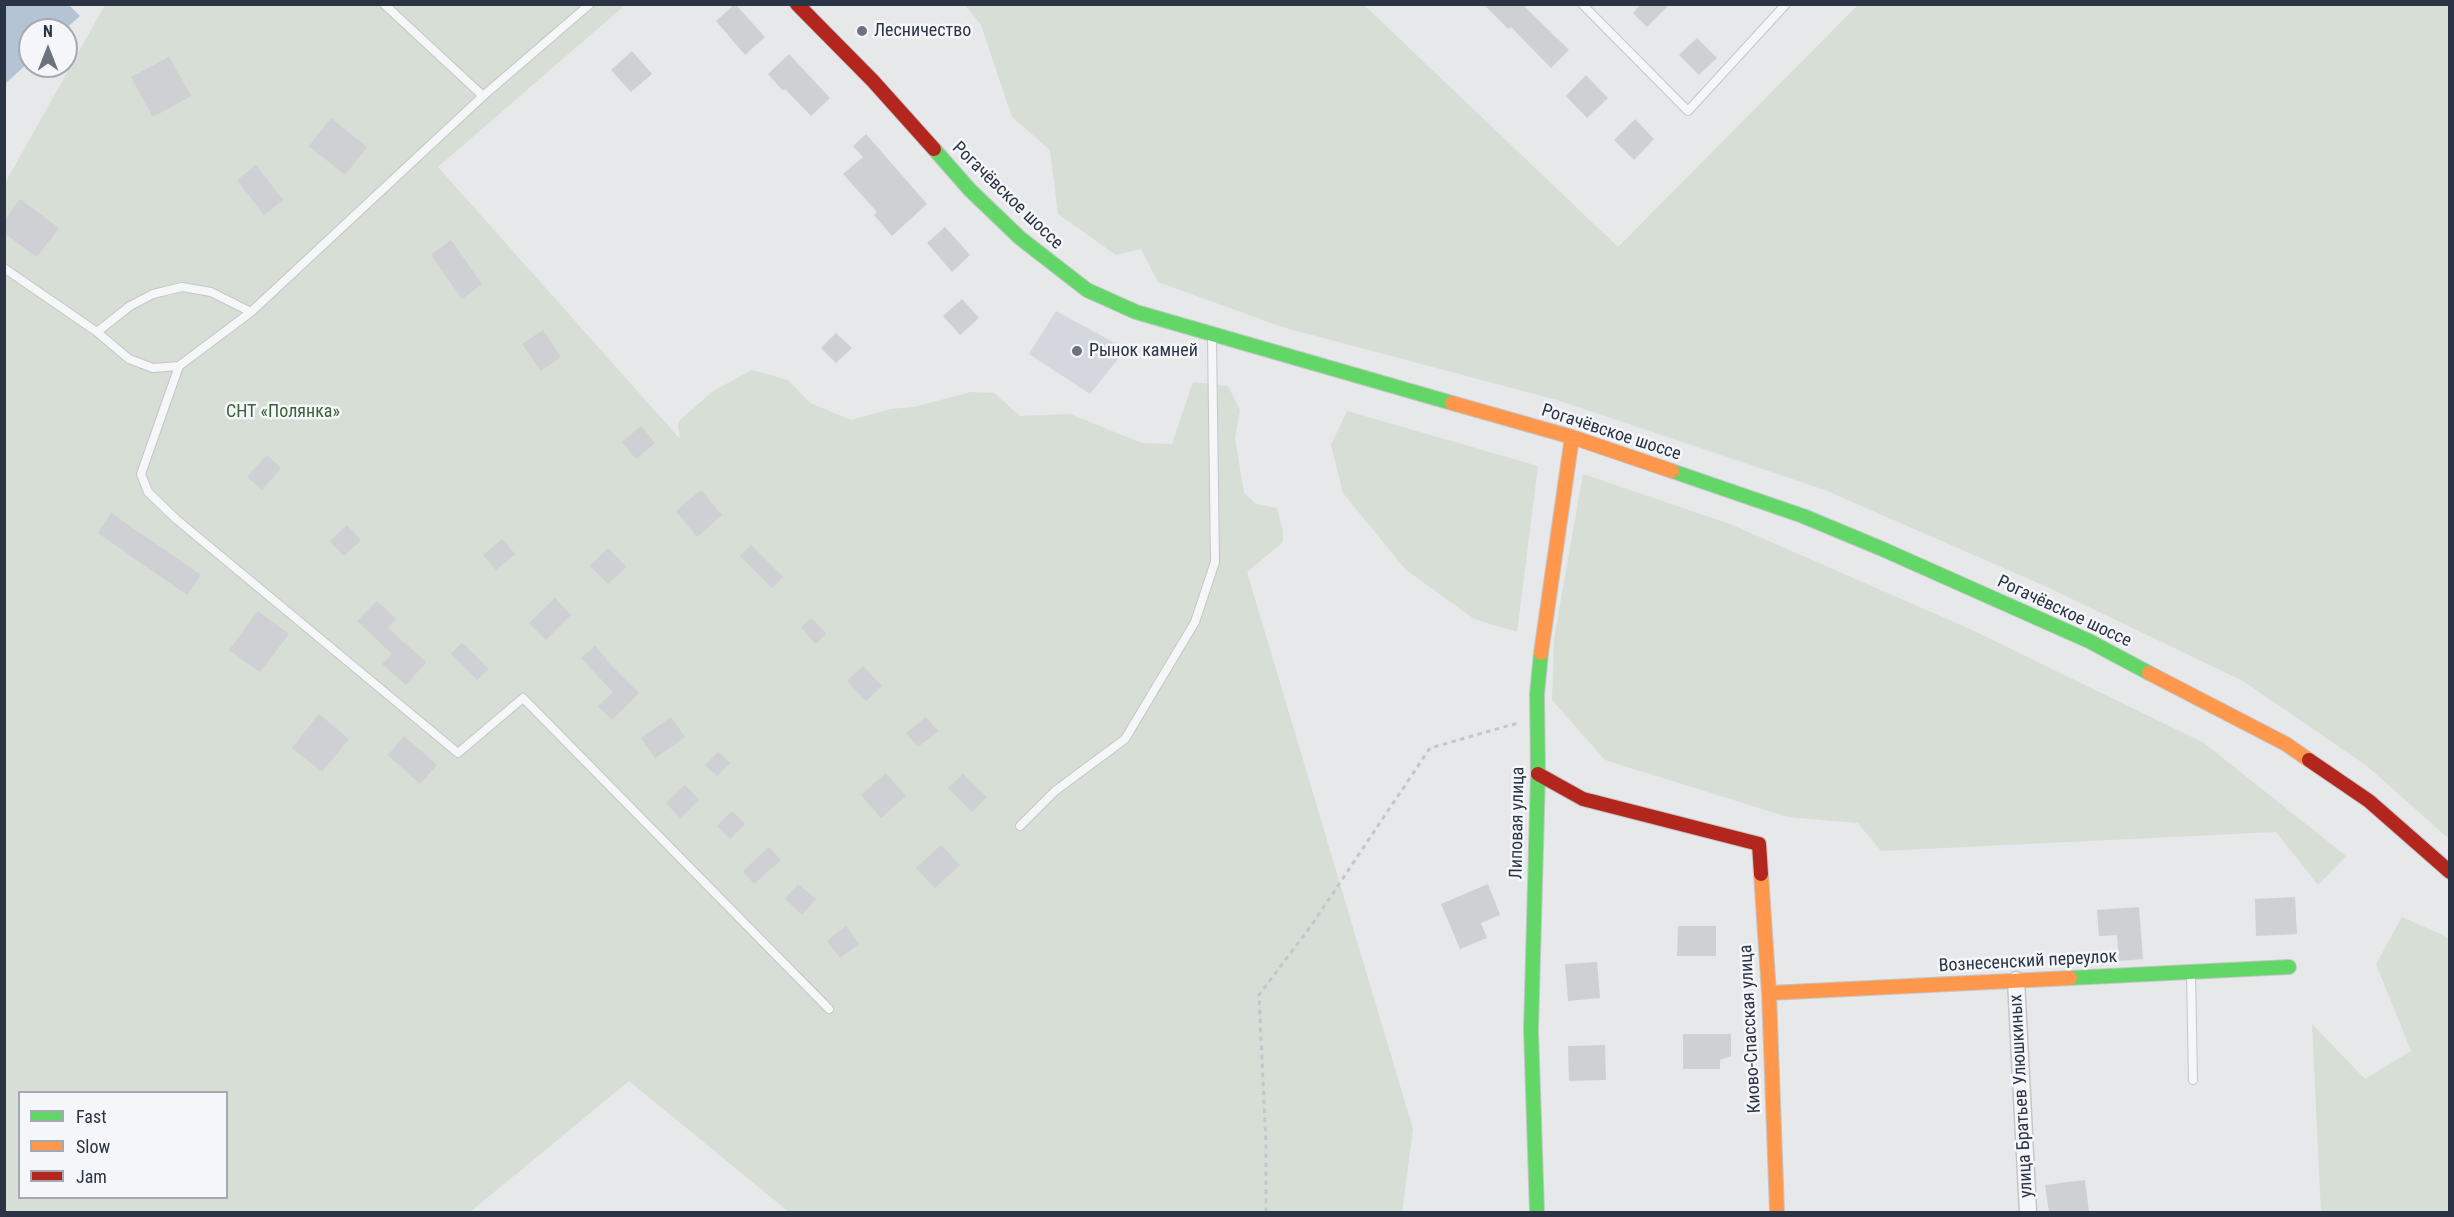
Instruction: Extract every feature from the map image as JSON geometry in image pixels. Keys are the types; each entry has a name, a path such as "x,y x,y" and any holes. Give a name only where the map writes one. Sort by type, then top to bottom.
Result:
{"street":[{"name":"Рогачёвское шоссе","path":"797,4 873,81 970,190 1020,238 1087,290 1118,305 1212,335 1572,437 1803,516 1880,548 2089,641 2286,744 2369,801 2450,872"},
{"name":"Липовая улица","path":"1538,1212 1531,1030 1538,718 1542,639 1572,437"},
{"name":"Киово-Спасская улица","path":"1538,774 1583,799 1759,844 1769,993 1777,1212"},
{"name":"Вознесенский переулок","path":"1769,993 2289,967"},
{"name":"улица Братьев Улюшкиных","path":"2016,980 2028,1212"}],"lane":[{"path":"384,4 483,96"},
{"path":"4,268 97,332 129,359 153,368 178,366 251,312 483,96 590,4"},
{"path":"1582,4 1688,111 1786,4"},
{"path":"97,332 130,306 153,294 182,287 211,292 251,312"},
{"path":"1020,826 1055,791 1125,739 1195,622 1215,562 1212,335"},
{"path":"178,366 141,474 147,492 176,519 458,753 523,698 829,1009"},
{"path":"2191,972 2193,1080"}],"path":[{"path":"1266,1212 1266,1144 1259,995 1311,926 1430,748 1538,718"}],"shaded area":[{"name":"Рынок камней","path":"1056,311 1126,349 1090,394 1029,354"}],"green space":[{"name":"СНТ «Полянка»","path":"105,5 625,5 438,167 680,439 678,422 713,391 752,370 788,380 810,403 851,420 971,392 994,393 1020,416 1070,414 1142,443 1172,444 1193,382 1228,386 1240,410 1235,438 1244,493 1256,504 1277,508 1283,531 1283,542 1247,572 1413,1129 1402,1212 789,1212 629,1081 470,1212 5,1212 4,185 64,78 78,78 78,53"},
{"path":"965,5 1364,5 1618,247 1858,5 2449,5 2449,839 2367,766 2243,681 2047,587 1825,490 1557,400 1282,327 1158,282 1141,249 1116,255 1058,214 1050,150 1012,117 981,25"},
{"path":"1347,411 1538,466 1517,632 1474,619 1405,569 1343,493 1331,445"},
{"path":"1583,474 1730,524 1972,630 2204,743 2346,856 2318,885 2276,832 1881,851 1858,823 1788,817 1605,760 1552,700 1554,639"},
{"path":"2402,917 2449,938 2449,1212 2321,1212 2312,1024 2365,1079 2411,1051 2376,964"}],"water":[{"path":"5,4 69,5 80,16 78,18 18,18 18,72 5,84"}],"building":[{"path":"735,4 765,37 745,55 716,21"},
{"path":"1483,4 1522,4 1569,50 1551,68 1511,27 1508,29"},
{"path":"1641,4 1670,4 1647,27 1633,13"},
{"path":"1697,38 1717,58 1699,75 1679,55"},
{"path":"632,51 652,74 631,92 611,70"},
{"path":"789,54 830,98 811,116 768,74"},
{"path":"169,57 191,96 153,117 131,77"},
{"path":"1586,75 1608,98 1587,118 1566,96"},
{"path":"331,118 367,147 345,175 309,146"},
{"path":"1635,119 1654,139 1634,160 1614,140"},
{"path":"866,134 927,204 892,236 874,215 877,212 843,174 863,157 853,146"},
{"path":"256,165 283,200 264,215 237,180"},
{"path":"20,199 59,228 37,257 4,233 4,221"},
{"path":"945,227 970,255 952,272 927,243"},
{"path":"451,240 482,284 462,299 431,255"},
{"path":"962,299 979,318 960,335 943,316"},
{"path":"543,330 561,357 541,371 522,344"},
{"path":"836,333 852,348 836,363 821,348"},
{"path":"641,426 655,443 636,459 622,442"},
{"path":"267,455 281,468 262,490 247,477"},
{"path":"701,490 722,515 697,537 676,511"},
{"path":"111,513 201,575 187,595 98,533"},
{"path":"347,525 361,540 344,556 330,541"},
{"path":"502,539 515,554 496,570 483,555"},
{"path":"751,545 783,577 772,588 740,556"},
{"path":"608,548 626,567 608,584 590,566"},
{"path":"555,598 571,615 546,640 529,623"},
{"path":"377,601 396,619 388,628 426,662 406,685 382,664 392,654 357,621"},
{"path":"258,611 289,634 260,672 229,650"},
{"path":"812,618 826,634 815,644 801,627"},
{"path":"462,643 489,669 477,680 451,654"},
{"path":"595,646 639,693 612,720 598,706 613,692 581,658"},
{"path":"863,666 882,686 866,701 847,681"},
{"path":"319,714 349,739 322,772 292,748"},
{"path":"671,717 685,737 655,758 641,738"},
{"path":"926,717 938,731 918,747 906,733"},
{"path":"404,736 437,765 420,784 388,755"},
{"path":"718,752 730,763 717,776 705,765"},
{"path":"886,773 906,796 881,818 861,795"},
{"path":"963,774 987,797 972,812 948,788"},
{"path":"685,785 699,800 680,818 666,803"},
{"path":"732,811 745,824 730,839 717,826"},
{"path":"941,845 960,865 935,888 916,868"},
{"path":"769,847 781,860 754,884 743,871"},
{"path":"798,884 816,899 802,915 785,899"},
{"path":"1488,884 1500,915 1481,923 1487,938 1460,949 1441,904"},
{"path":"2295,897 2297,934 2256,936 2255,899"},
{"path":"2139,907 2143,959 2119,961 2117,935 2099,936 2097,910"},
{"path":"846,926 859,944 840,958 827,941"},
{"path":"1678,926 1716,926 1716,956 1677,956"},
{"path":"1597,962 1600,998 1568,1001 1565,964"},
{"path":"1683,1034 1731,1034 1731,1056 1720,1060 1720,1069 1683,1069"},
{"path":"1605,1045 1606,1080 1569,1081 1568,1046"},
{"path":"2085,1180 2089,1212 2049,1212 2045,1185"}],"traffic: fast":[{"path":"934,149 970,190 1020,238 1087,290 1136,312 1452,403"},
{"path":"1672,471 1803,516 1880,548 2089,641 2149,673"},
{"path":"1537,1212 1531,1030 1538,774 1537,694 1541,653"},
{"path":"2070,978 2289,967"}],"traffic: slow":[{"path":"1452,403 1572,437 1672,471"},
{"path":"1541,653 1572,437"},
{"path":"2149,673 2286,744 2309,760"},
{"path":"1761,874 1769,993 1777,1212"},
{"path":"1769,993 2070,978"}],"traffic: jam":[{"path":"797,4 873,81 934,149"},
{"path":"2309,760 2369,801 2450,872"},
{"path":"1538,774 1583,799 1759,844 1761,874"}],"place":[{"name":"Лесничество","path":"862,31"},
{"name":"Рынок камней","path":"1077,351"}]}
